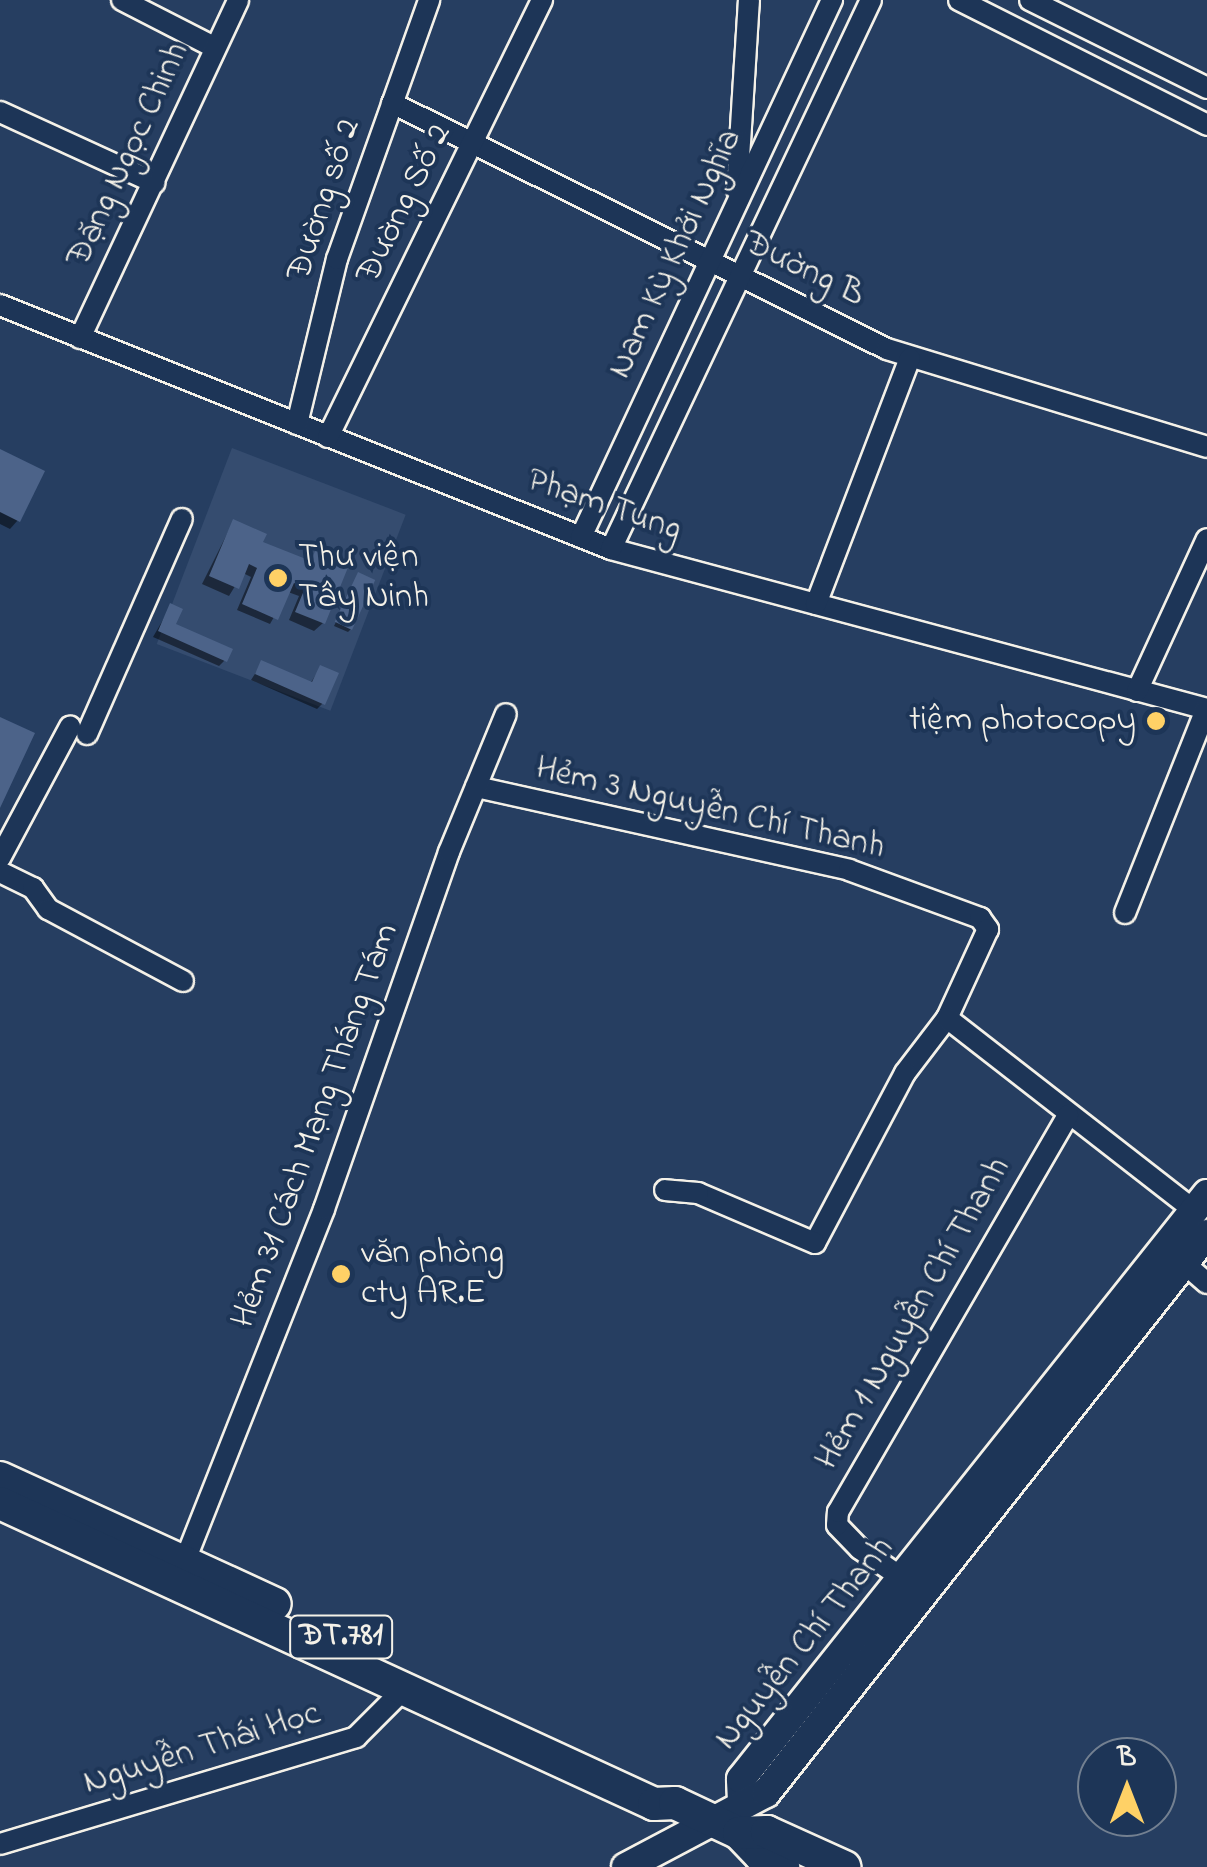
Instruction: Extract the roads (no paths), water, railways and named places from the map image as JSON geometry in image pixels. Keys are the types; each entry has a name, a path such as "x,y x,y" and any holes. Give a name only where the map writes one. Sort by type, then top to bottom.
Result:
{"main road":[{"name":"ĐT.781","path":"0,1478 104,1536 408,1681 664,1787 675,1803 725,1827"},
{"name":"ĐT.781","path":"0,1503 186,1558 408,1681"},
{"path":"725,1827 761,1856 783,1867"},
{"path":"725,1827 767,1832 844,1867"}],"street":[{"path":"122,0 214,47"},
{"name":"Đặng Ngọc Chinh","path":"80,338 238,0"},
{"name":"Đường số 2","path":"297,424 336,259 430,0"},
{"name":"Đường Số 2","path":"328,437 542,0"},
{"path":"736,202 749,0"},
{"name":"Nam Kỳ Khởi Nghĩa","path":"581,537 832,0"},
{"name":"Nam Kỳ Khởi Nghĩa","path":"611,549 872,0"},
{"path":"959,0 1207,125"},
{"path":"1030,0 1207,88"},
{"name":"Đường B","path":"392,104 470,146 910,358 1207,447"},
{"path":"0,112 155,182"},
{"name":"Phạm Tung","path":"0,305 611,549 1206,709"},
{"path":"816,604 910,358"},
{"path":"0,858 79,730 182,519"},
{"path":"1137,691 1206,546"},
{"path":"1124,912 1206,709"},
{"name":"Hẻm 31 Cách Mạng Tháng Tám","path":"186,1558 324,1209 476,786 506,714"},
{"name":"Hẻm 3 Nguyễn Chí Thanh","path":"476,786 823,862 980,918 987,940 948,1018"},
{"path":"0,872 33,888 48,909 183,981"},
{"path":"665,1190 698,1194 815,1243 905,1074 948,1018 1068,1115 1204,1214"},
{"name":"Hẻm 1 Nguyễn Chí Thanh","path":"905,1580 860,1549 838,1526 838,1512 1068,1115"},
{"name":"Nguyễn Chí Thanh","path":"876,1636 905,1580 1185,1264 1204,1214"},
{"name":"Nguyễn Chí Thanh","path":"725,1827 742,1800 740,1779 876,1636 1064,1400 1204,1214"},
{"path":"1185,1264 1207,1283"},
{"name":"Nguyễn Thái Học","path":"0,1844 356,1737 408,1681"},
{"path":"626,1867 668,1846 725,1827"}],"place":[{"name":"Thư viện Tây Ninh","path":"278,578"},
{"name":"tiệm photocopy","path":"1156,721"},
{"name":"văn phòng cty AR.E","path":"341,1274"}]}
